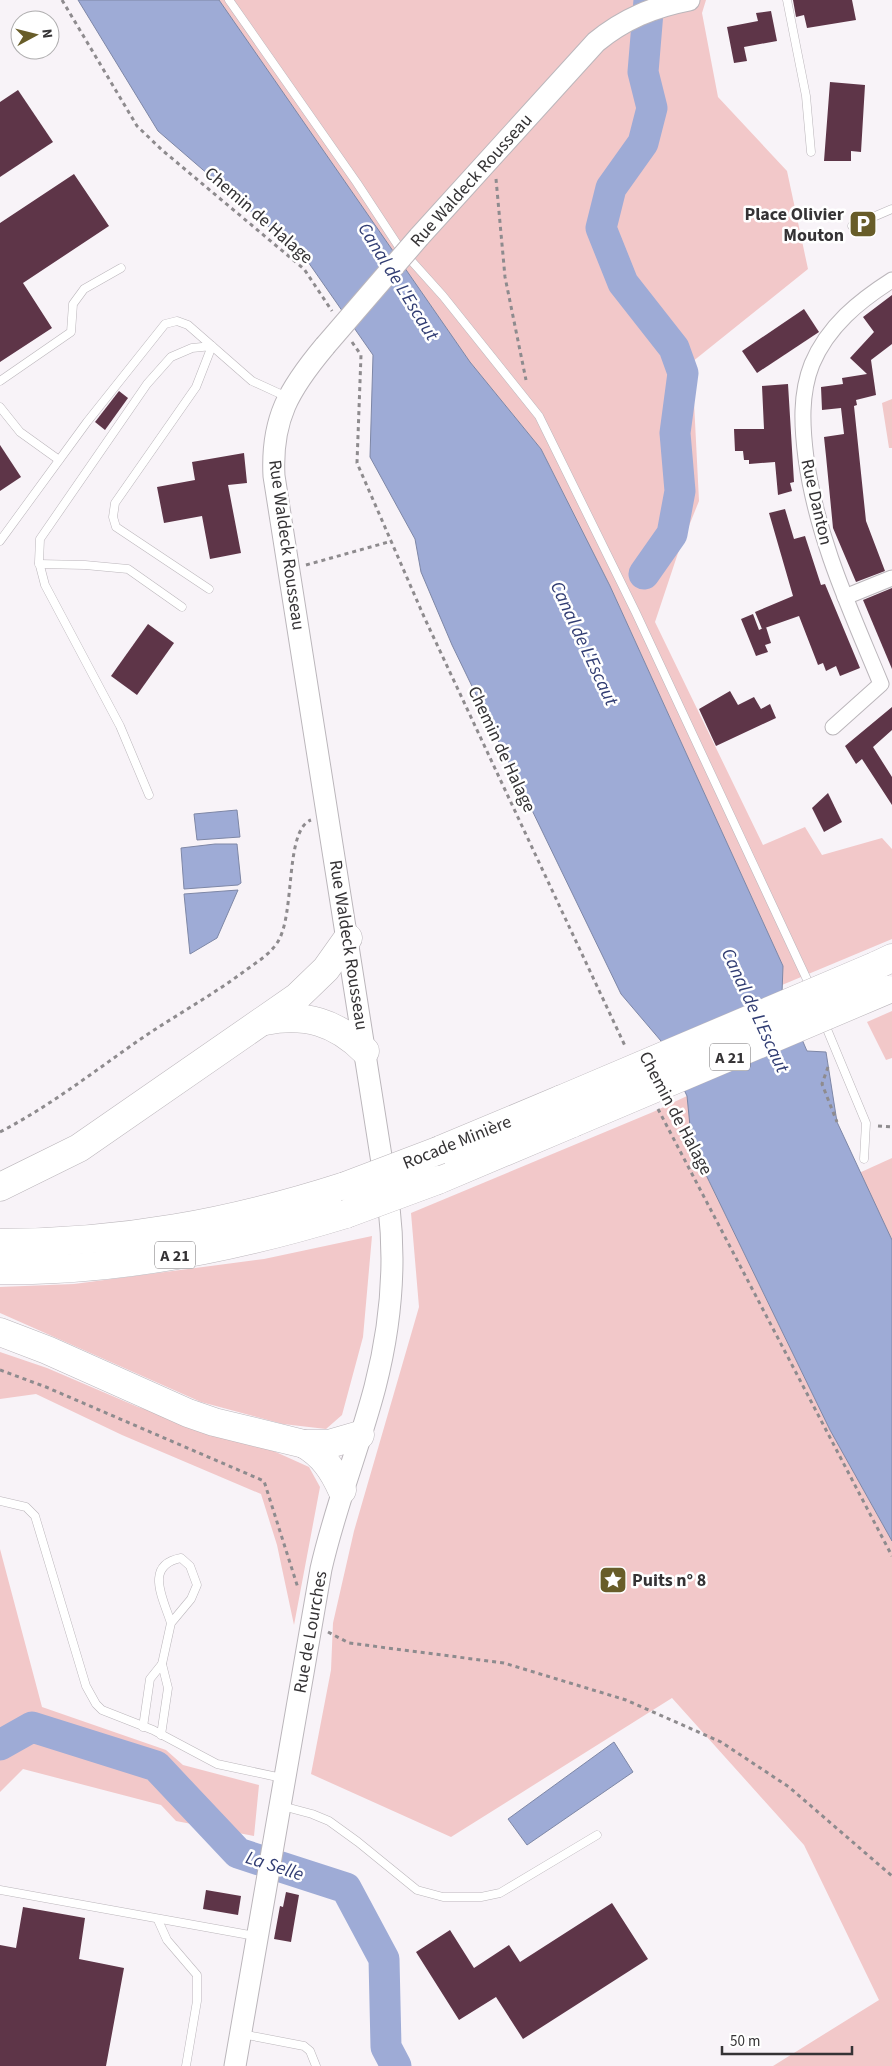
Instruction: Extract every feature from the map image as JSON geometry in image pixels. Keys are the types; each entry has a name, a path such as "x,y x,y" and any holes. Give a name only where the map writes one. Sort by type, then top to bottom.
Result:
{"highway":[{"path":"0,1187 79,1148 297,997 317,979 348,938"},
{"name":"Rocade Minière","path":"0,1243 102,1239 167,1231 255,1213 345,1186 440,1150 884,962"},
{"name":"Rocade Minière","path":"0,1270 80,1267 179,1255 256,1239 346,1214 438,1180 889,989"},
{"path":"259,1023 286,1018 319,1021 346,1033 365,1051"},
{"path":"0,1332 65,1358 188,1413 214,1422 304,1444 329,1444 360,1435"},
{"path":"304,1444 314,1450 329,1465 342,1490"}],"street":[{"name":"Rue Waldeck Rousseau","path":"388,1202 273,463 275,436 288,398 302,375 325,346 583,54 608,32 630,18 667,5 689,0"},
{"name":"Rue Danton","path":"833,727 887,685 845,597 823,539 813,500 804,442 803,398 813,362 836,327 850,310 892,280"},
{"path":"845,597 892,578"},
{"name":"Rue de Lourches","path":"235,2066 325,1552 378,1373 387,1321 393,1252 388,1202"}],"lane":[{"path":"229,0 399,247 443,296 531,405 554,442 636,613 816,1002"},
{"path":"787,0 806,96 811,152"},
{"path":"852,226 892,209"},
{"path":"0,381 71,332 73,304 84,289 121,268"},
{"path":"0,541 59,460 165,324 177,322 188,325 252,381 288,398"},
{"path":"149,795 120,726 45,585 39,564 40,539 147,384 171,357 192,348 212,346"},
{"path":"209,589 116,527 113,517 115,503 196,388 212,346"},
{"path":"0,407 4,420 59,460"},
{"path":"39,564 85,565 128,569 182,607"},
{"path":"820,1012 866,1123 864,1159"},
{"path":"0,1501 26,1507 35,1516 86,1686 96,1704 111,1716 161,1735 217,1764 284,1779"},
{"path":"143,1727 150,1679 162,1664 171,1624 191,1599 197,1585 190,1566 181,1558 168,1560 160,1570 159,1586 171,1624"},
{"path":"161,1735 168,1688 162,1664"},
{"path":"280,1805 312,1814 328,1821 358,1842 417,1890 443,1897 475,1897 500,1893 596,1835"},
{"path":"0,1890 158,1920 257,1936"},
{"path":"158,1920 167,1940 197,1975 198,2001 186,2066"},
{"path":"240,2033 304,2046 310,2051 316,2066"}],"path":[{"name":"Chemin de Halage","path":"62,0 137,126 155,144 304,269 335,316"},
{"path":"494,154 505,277 531,405"},
{"name":"Chemin de Halage","path":"350,339 361,355 357,462 426,619 629,1054"},
{"path":"289,570 392,540"},
{"path":"0,1132 56,1099 145,1036 230,982 270,952 282,936 288,920 296,839 307,821 329,816"},
{"path":"828,1067 822,1084 837,1122"},
{"name":"Chemin de Halage","path":"657,1107 892,1556"},
{"path":"0,1370 46,1386 264,1481 311,1624 349,1643 504,1663 626,1700 721,1742 789,1787 892,1876"}],"shaded area":[{"path":"219,0 706,0 702,13 718,97 787,171 808,269 692,362 699,501 678,553 655,622 763,845 805,827 822,855 882,838 892,849 892,939 782,985 783,966 610,586 541,449 470,362"},
{"path":"892,399 892,448 889,448 882,403"},
{"path":"892,1011 892,1058 886,1060 867,1022"},
{"path":"687,1096 692,1146 830,1430 892,1541 892,2066 773,2066 879,2000 804,1845 672,1698 451,1837 311,1774 331,1670 333,1623 354,1531 419,1307 411,1213"},
{"path":"892,1158 892,1240 859,1173"},
{"path":"372,1236 363,1337 342,1415 326,1429 283,1424 201,1402 0,1313 0,1287 74,1284 264,1259"},
{"path":"0,1352 47,1368 138,1407 258,1444 309,1467 320,1487 294,1625 277,1545 261,1494 122,1435 36,1394 0,1399"},
{"path":"0,1549 42,1707 166,1750 183,1765 259,1785 254,1836 176,1821 161,1805 23,1769 0,1792"}],"water":[{"name":"Canal de L'Escaut","path":"78,0 219,0 470,362 541,449 610,586 783,966 782,993 807,1051 826,1052 837,1122 892,1240 892,1541 830,1430 692,1146 687,1096 661,1041 621,994 452,645 421,572 415,539 370,457 373,355 306,259 158,131"},
{"path":"237,810 240,837 197,840 194,814"},
{"path":"215,844 237,844 241,883 238,885 184,889 181,848"},
{"path":"238,890 217,938 190,954 184,894"},
{"path":"614,1742 633,1772 527,1845 508,1819"}],"building":[{"path":"793,0 852,0 856,20 807,28 804,15 796,17"},
{"path":"771,11 777,41 744,47 747,61 734,63 727,27 758,21 756,13"},
{"path":"830,82 865,85 861,152 851,151 851,161 824,161"},
{"path":"18,90 53,142 0,177 0,102"},
{"path":"74,174 109,226 23,283 52,328 0,362 0,223"},
{"path":"892,295 892,344 871,360 876,395 856,400 857,405 854,406 866,521 885,571 856,582 833,528 824,437 844,434 841,408 822,410 821,387 843,384 842,378 867,374 850,358 874,332 863,317"},
{"path":"804,309 819,332 757,373 742,351"},
{"path":"788,384 794,482 790,483 792,491 778,495 775,462 749,464 749,460 744,460 743,451 735,451 734,429 764,429 762,386"},
{"path":"119,391 128,398 105,430 95,422"},
{"path":"0,445 21,477 0,491"},
{"path":"244,453 247,483 228,485 241,553 210,559 202,516 164,523 157,487 195,480 192,462"},
{"path":"785,509 794,539 805,536 821,585 825,584 860,668 840,676 836,666 826,671 823,663 818,665 799,616 762,629 755,612 793,596 769,513"},
{"path":"892,588 892,669 863,600"},
{"path":"753,614 759,630 766,627 771,643 765,645 768,652 756,656 741,619"},
{"path":"148,624 174,643 137,695 111,676"},
{"path":"730,691 738,705 754,697 761,709 770,704 776,718 716,746 699,709"},
{"path":"892,707 892,730 873,747 892,777 892,805 862,759 856,764 845,746"},
{"path":"828,793 842,822 824,832 812,808"},
{"path":"206,1890 241,1896 238,1915 203,1909"},
{"path":"286,1892 299,1895 291,1942 274,1939 280,1906 283,1907"},
{"path":"612,1903 648,1959 523,2039 496,1997 459,2020 416,1952 450,1930 474,1968 509,1945 520,1962"},
{"path":"23,1907 85,1918 79,1959 124,1968 106,2066 0,2066 0,1945 16,1948"}],"waterway":[{"path":"644,574 672,534 680,491 675,433 683,373 674,348 623,283 601,228 611,188 643,143 652,108 643,72 649,0"},
{"name":"La Selle","path":"0,1745 32,1727 156,1766 238,1853 346,1888 384,1959 386,2047 396,2066"}],"place":[{"name":"Place Olivier Mouton","path":"863,224"},
{"name":"Puits n° 8","path":"613,1580"}]}
